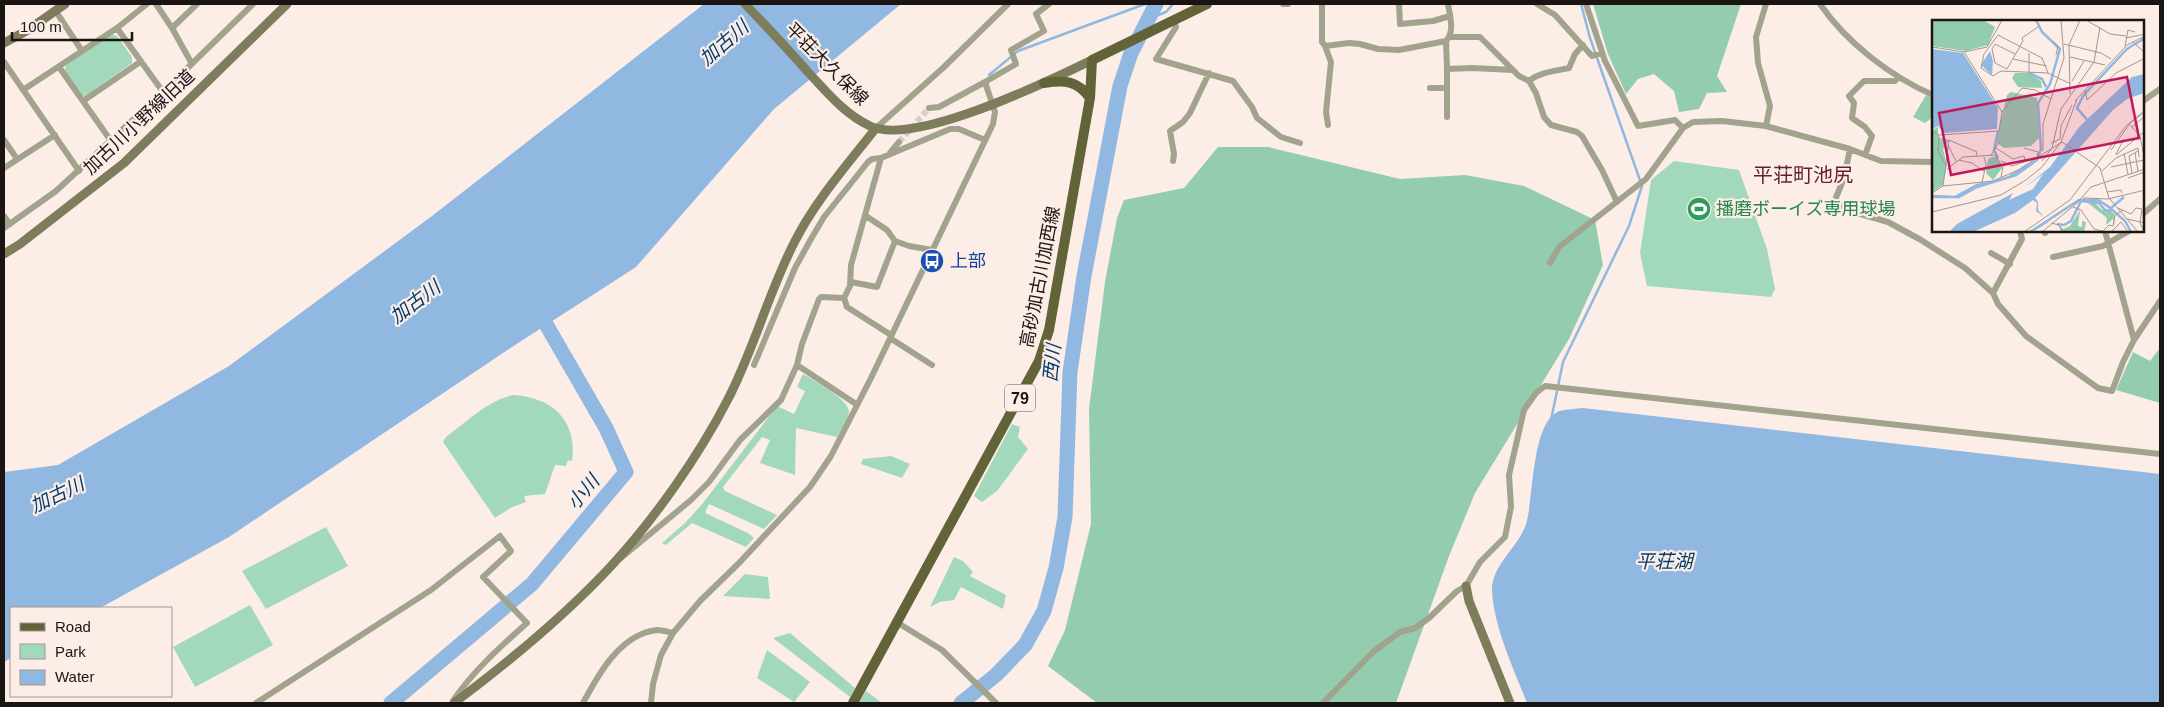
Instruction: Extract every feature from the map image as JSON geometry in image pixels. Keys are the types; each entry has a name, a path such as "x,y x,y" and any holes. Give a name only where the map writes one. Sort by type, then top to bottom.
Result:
{"main road":[{"path":"1092,60 1207,4"},
{"name":"高砂加古川加西線","path":"854,703 1039,361 1048,330 1090,98 1092,60"},
{"path":"1044,83 1057,81 1072,82 1085,91 1090,98"}],"street":[{"path":"4,43 28,30 64,4"},
{"path":"23,90 117,28 147,4"},
{"path":"156,4 192,64"},
{"path":"172,28 196,4"},
{"path":"4,216 7,226 56,191 163,92 253,4"},
{"name":"加古川小野線旧道","path":"4,254 20,244 124,163 286,4"},
{"name":"平荘大久保線","path":"745,4 838,104 873,127 916,127 992,106 1092,60"},
{"path":"613,564 668,494 711,430 741,373 774,288 803,226 822,196 873,127 944,67 1008,4"},
{"path":"929,108 939,106 1016,64 1011,50 1044,31 1036,14 1049,4"},
{"path":"1322,4 1322,42 1331,62 1326,112 1328,125"},
{"path":"1398,4 1400,24 1433,21 1450,16"},
{"path":"1447,117 1446,88 1450,16 1448,4"},
{"path":"1537,4 1555,15 1592,56 1602,53"},
{"path":"1586,4 1602,53 1638,126 1676,120 1683,128"},
{"path":"1766,4 1756,37 1758,63 1770,106 1766,126"},
{"path":"1820,4 1833,23 1843,33 1908,84 1932,96"},
{"path":"55,10 82,51"},
{"path":"1170,23 1176,27 1156,59 1233,81 1252,107 1257,118 1281,136 1300,143"},
{"path":"117,28 163,92"},
{"path":"1325,46 1349,43 1360,44 1378,50 1399,50 1448,39 1480,37 1513,70 1529,81 1536,93 1544,117 1551,125 1577,132 1582,136 1602,170 1617,202"},
{"path":"1529,81 1548,72 1569,68 1575,54 1583,45"},
{"path":"4,62 79,171"},
{"path":"83,101 140,62"},
{"path":"59,67 111,141"},
{"path":"1447,69 1513,70"},
{"path":"1173,161 1174,154 1170,131 1183,122 1190,112 1209,73"},
{"path":"1865,155 1872,136 1865,127 1852,118 1854,103 1849,96 1864,81 1895,81 1899,77"},
{"path":"650,703 661,655 673,633 700,602 810,487 831,456 891,336 995,118 985,82"},
{"path":"1430,88 1446,88"},
{"path":"2144,100 2160,90"},
{"path":"1550,263 1559,247 1646,179 1683,128 1693,122 1722,121 1766,126 1850,149 1881,161 1932,162"},
{"path":"754,365 795,268 824,217 868,162 950,129 960,129 985,140"},
{"path":"4,168 55,135"},
{"path":"4,140 17,159"},
{"path":"888,155 899,142"},
{"path":"1850,149 1844,178 1835,200 1850,211 1888,222 1921,240 1974,275 1992,293 1998,304 2026,336 2098,388 2112,391 2134,340 2160,301"},
{"path":"880,158 866,216 851,265 851,282 844,298 847,308 932,365"},
{"path":"2144,213 2160,199"},
{"path":"866,216 887,230 895,241 908,246 932,250"},
{"path":"1992,293 2010,264 2022,238 2020,232"},
{"path":"2106,232 2134,340"},
{"path":"2053,257 2103,246 2127,232"},
{"path":"851,282 877,287 895,241"},
{"path":"1991,253 2010,264"},
{"path":"453,703 528,644 613,564 630,552 691,500 709,482 740,440 781,400 797,365 802,344 819,299 821,297 844,298"},
{"path":"797,365 856,404"},
{"path":"1323,703 1373,652 1400,632 1415,628 1429,618 1456,591 1466,586 1480,562 1505,536 1511,508 1510,475 1524,410 1536,393 1545,386 2160,454"},
{"path":"256,703 431,590 500,536 511,550 483,576 527,623 503,645 460,691 453,703"},
{"path":"1466,586 1469,601 1510,703"},
{"path":"898,623 942,650 995,703"},
{"path":"583,703 602,669 616,651 645,634 658,630 673,633"}],"green space":[{"path":"1593,4 1741,4 1717,76 1727,92 1707,93 1699,109 1679,112 1674,91 1654,74 1638,79 1626,94 1608,54"},
{"path":"111,34 117,36 132,57 132,63 85,96 80,95 64,72 66,65"},
{"path":"1926,95 1932,98 1932,118 1925,123 1913,117"},
{"path":"1218,147 1268,147 1400,179 1465,175 1524,186 1595,220 1603,265 1569,339 1475,493 1449,556 1396,703 1097,703 1048,666 1065,630 1091,524 1089,409 1105,282 1117,218 1124,200 1184,188"},
{"name":"播磨ボーイズ専用球場","path":"1674,161 1739,170 1767,249 1775,289 1771,297 1647,286 1640,253 1651,180"},
{"path":"2160,348 2160,403 2116,390 2133,352 2150,361"},
{"path":"803,374 829,390 847,406 849,411 848,418 837,437 796,428 795,475 760,463 770,440 762,437 723,487 725,491 777,515 764,529 709,504 705,513 748,533 754,538 746,547 692,523 666,545 662,543 685,523 703,503 777,406 794,414 805,391 797,387"},
{"path":"513,395 540,401 550,406 559,414 571,434 573,447 572,461 568,460 566,466 555,465 545,494 524,496 526,502 512,507 495,518 443,442 446,437 486,407"},
{"path":"1012,424 1020,427 1018,437 1028,449 997,491 982,502 974,496"},
{"path":"891,456 910,464 902,478 861,464 863,459"},
{"path":"326,527 348,566 266,609 242,571"},
{"path":"954,557 963,561 973,572 970,576 1006,595 1003,609 961,587 954,600 940,602 930,607"},
{"path":"745,574 768,577 770,599 723,596"},
{"path":"250,605 273,645 195,687 173,647"},
{"path":"790,633 855,688 850,697 773,638"},
{"path":"767,650 810,682 794,702 757,678"},
{"path":"866,691 882,703 859,703"}],"water":[{"name":"加古川","path":"704,4 901,4 774,109 636,267 512,347 229,537 102,607 10,607 10,659 4,662 4,472 58,465 229,366 432,216"},
{"name":"平荘湖","path":"1583,408 2160,474 2160,703 1527,703 1496,619 1492,591 1493,582 1500,564 1518,541 1526,524 1535,462 1544,429 1551,417 1560,411"}],"waterway":[{"path":"989,75 1018,51 1145,4"},
{"name":"西川","path":"961,703 996,675 1025,645 1044,611 1056,568 1065,517 1070,372 1084,276 1120,86 1131,53 1156,4"},
{"path":"1148,19 1166,12 1173,4"},
{"path":"1551,420 1563,362 1629,226 1642,186 1590,38 1581,4"},
{"name":"小川","path":"391,703 532,584 626,472 606,428 536,307"}],"tunnel":[{"path":"899,142 929,108"}],"place":[{"name":"播磨ボーイズ専用球場","path":"1699,209"},
{"name":"上部","path":"932,261"}],"district":[{"name":"平荘町池尻","path":"1803,175"}]}
